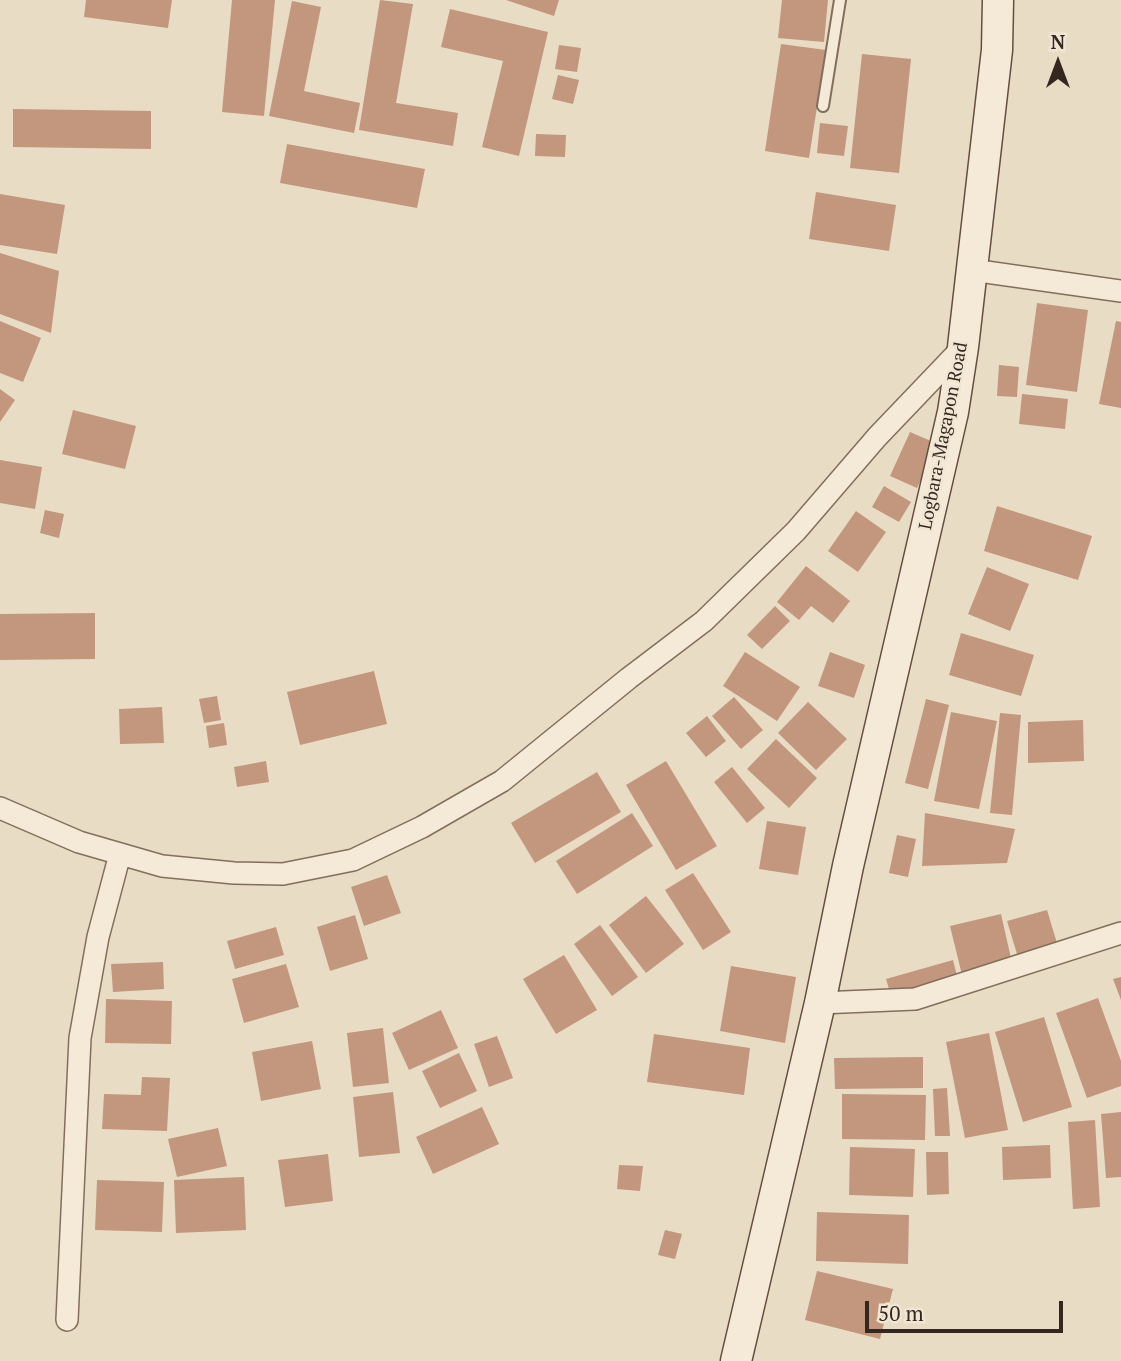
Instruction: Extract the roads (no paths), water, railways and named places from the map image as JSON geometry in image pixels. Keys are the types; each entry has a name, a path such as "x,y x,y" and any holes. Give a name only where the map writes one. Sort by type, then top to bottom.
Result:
{"street":[{"name":"Logbara-Magapon Road","path":"738,1357 953,412 964,347 997,50 998,0"},
{"path":"972,270 1121,291"},
{"path":"0,808 79,842 162,866 283,874 353,859 422,827 502,781 704,621 796,531 877,437 964,347"},
{"path":"67,1320 80,1038 98,937 120,854"},
{"path":"820,1003 915,999 1121,933"}],"lane":[{"path":"823,106 840,0"}]}
